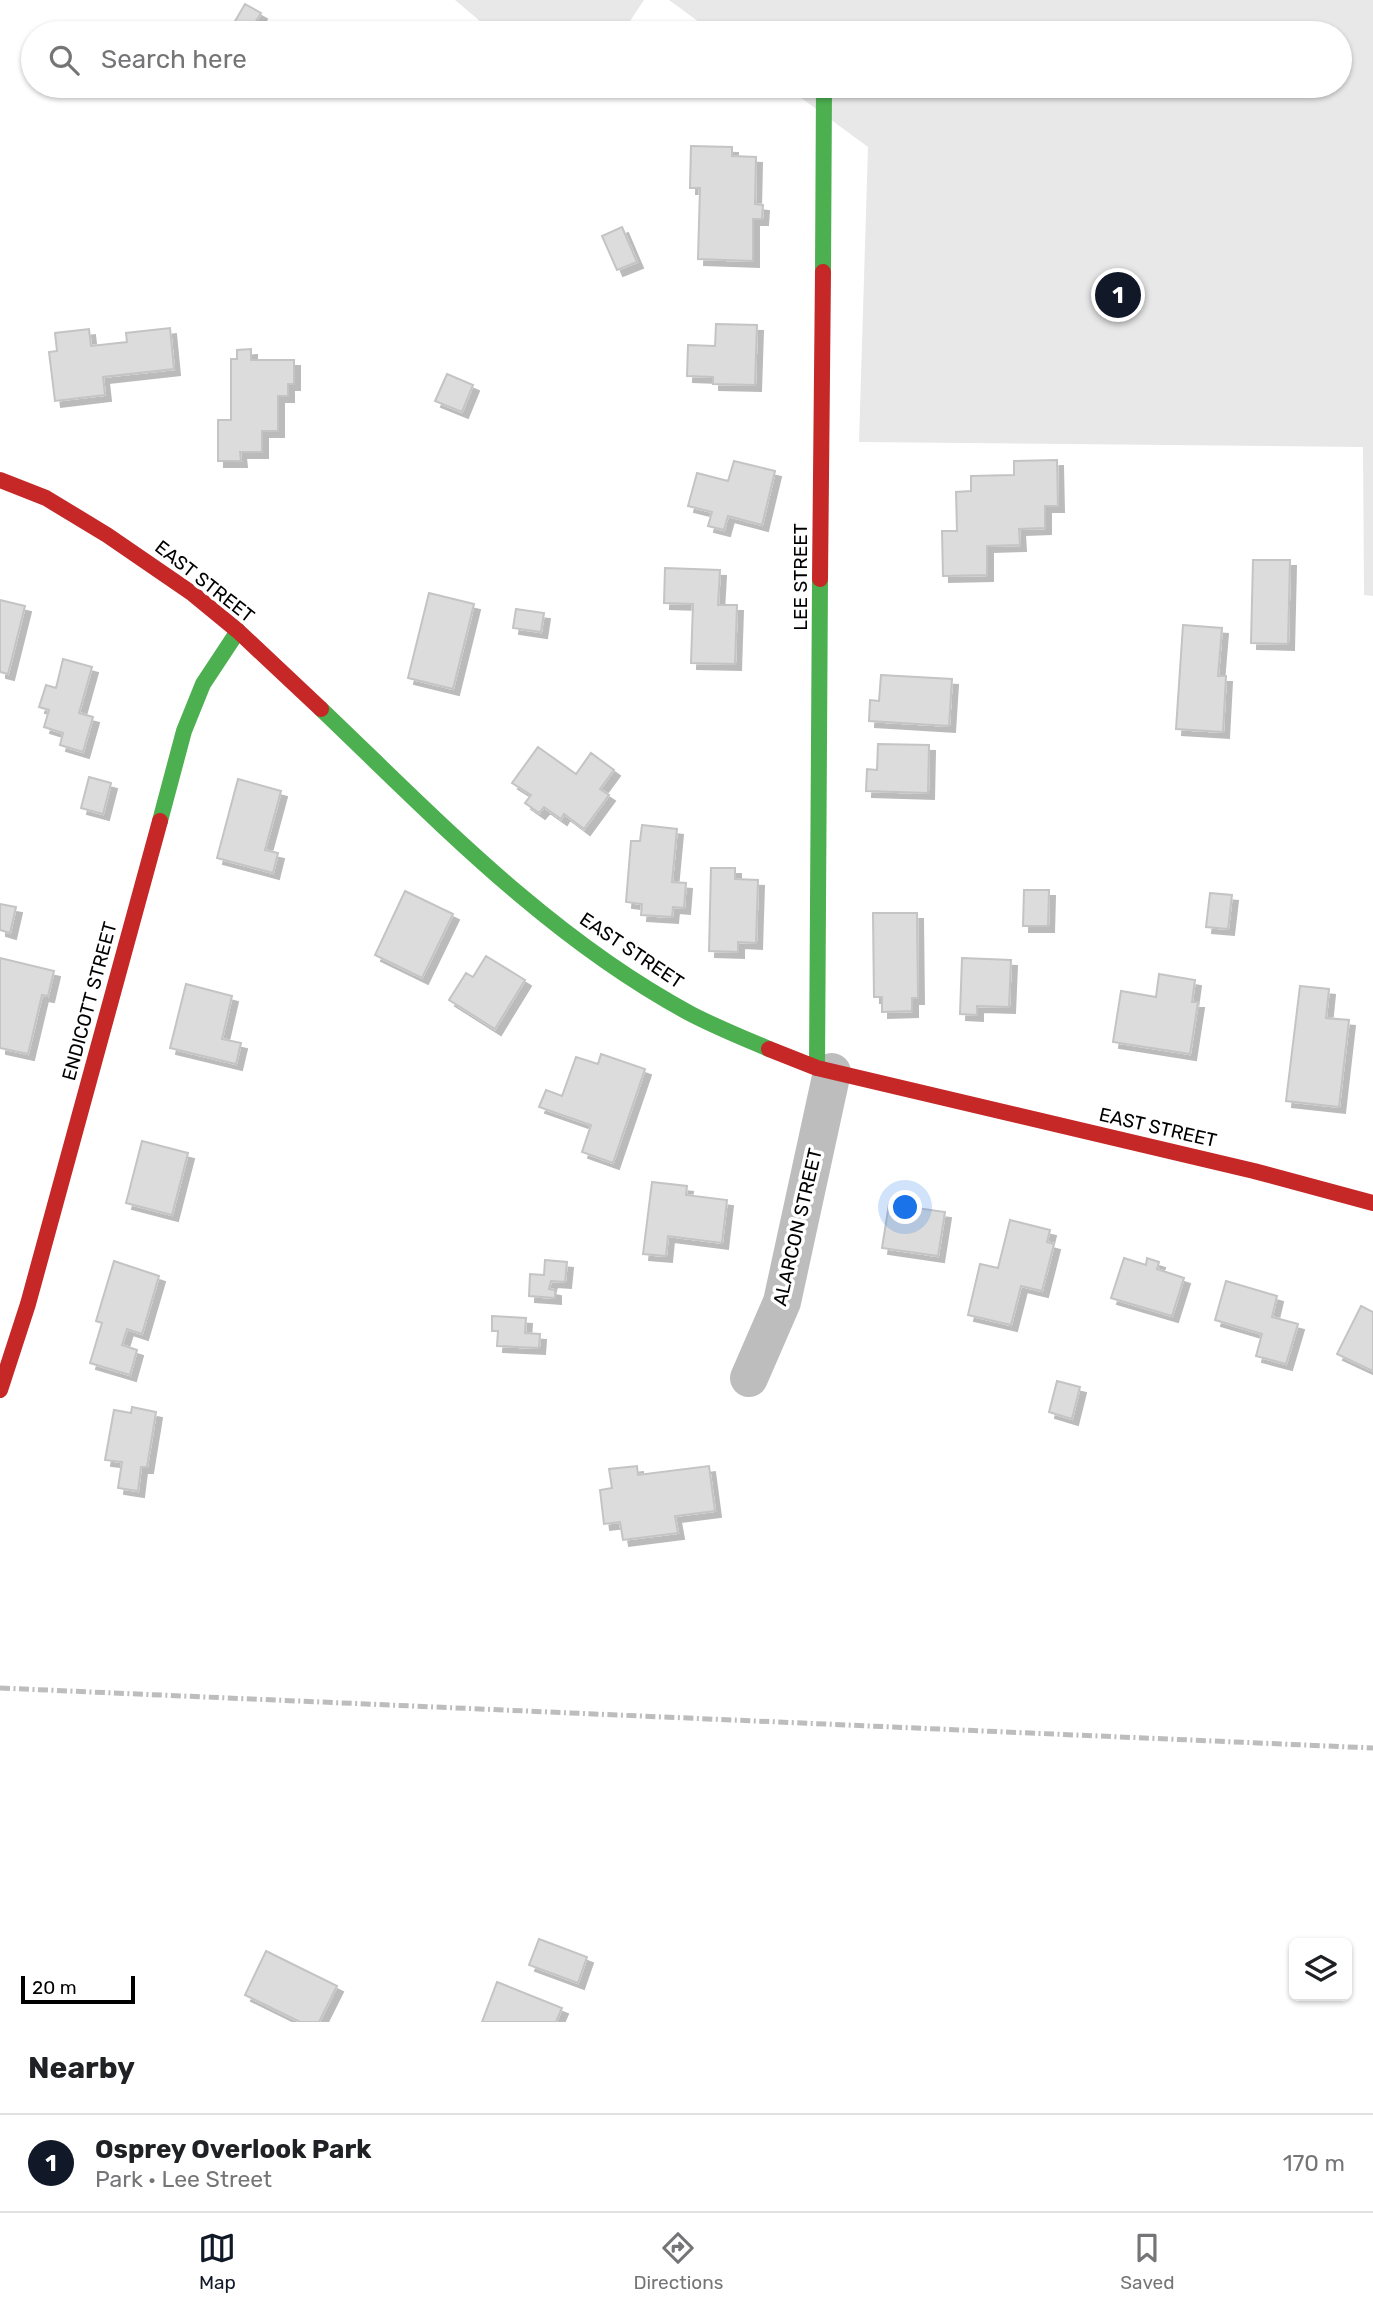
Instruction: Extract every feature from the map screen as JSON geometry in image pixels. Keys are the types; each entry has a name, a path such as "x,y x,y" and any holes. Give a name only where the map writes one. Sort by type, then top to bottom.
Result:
{"street":[{"name":"LEE STREET","path":"824,98 825,1070"},
{"name":"EAST STREET","path":"0,480 46,498 107,534 193,594 238,631 497,877 610,964 691,1014 779,1054 825,1070 1240,1168 1373,1203"},
{"name":"ENDICOTT STREET","path":"0,1390 28,1304 184,732 203,684 238,631"},
{"name":"ALARCON STREET","path":"749,1378 782,1302 825,1070"}],"shaded area":[{"path":"455,0 644,0 630,21 480,21"},
{"path":"669,0 1373,0 1373,596 1364,595 1363,447 859,442 868,147 801,98 1352,98 1352,21 698,21"}],"building":[{"path":"245,4 261,13 256,21 235,21"},
{"path":"691,146 732,147 732,156 756,157 755,204 763,205 762,219 753,219 753,261 698,259 700,188 690,188"},
{"path":"622,227 637,262 617,270 602,236"},
{"path":"716,324 757,325 755,385 713,384 713,377 687,376 688,345 715,346"},
{"path":"170,328 174,369 103,377 105,395 55,401 49,352 57,351 55,333 89,329 91,346 127,342 126,333"},
{"path":"251,349 251,360 294,360 294,384 288,384 288,396 278,396 278,431 262,431 262,452 240,452 241,461 218,461 218,420 231,420 231,359 237,359 237,350"},
{"path":"447,374 473,385 462,412 435,401"},
{"path":"1057,460 1058,506 1045,506 1045,528 1019,529 1020,545 987,546 987,575 943,576 942,531 957,531 956,492 971,491 971,476 1014,475 1014,461"},
{"path":"734,461 775,471 762,525 728,516 724,530 708,526 712,512 688,506 697,473 728,481"},
{"path":"1253,560 1290,560 1288,644 1251,643"},
{"path":"665,568 720,570 718,605 737,605 735,664 691,663 693,604 664,603"},
{"path":"429,593 474,604 453,689 408,678"},
{"path":"0,600 25,606 8,674 0,672"},
{"path":"516,609 544,613 541,632 513,628"},
{"path":"1183,625 1222,628 1218,676 1226,676 1223,732 1176,729"},
{"path":"63,659 92,667 79,713 93,717 83,752 60,745 63,733 44,727 49,710 39,707 46,685 56,688"},
{"path":"881,675 952,679 949,726 869,721 870,700 879,701"},
{"path":"878,744 929,745 928,793 866,791 867,769 877,770"},
{"path":"538,747 576,774 591,753 614,770 600,789 609,795 584,829 564,814 561,819 544,807 539,813 525,803 531,795 512,783"},
{"path":"89,777 111,783 103,814 81,808"},
{"path":"238,779 281,791 265,850 278,853 273,873 217,858"},
{"path":"642,825 677,829 672,882 686,883 684,908 673,907 672,917 641,915 642,904 626,902 631,841 640,841"},
{"path":"711,868 735,868 735,879 758,880 756,943 738,942 738,952 709,951"},
{"path":"1024,890 1049,890 1048,926 1023,926"},
{"path":"405,891 453,914 422,978 375,955"},
{"path":"1210,893 1232,895 1228,929 1206,927"},
{"path":"0,904 16,907 10,933 0,930"},
{"path":"873,913 917,913 918,998 912,998 912,1011 882,1012 882,997 874,997"},
{"path":"486,956 525,980 495,1029 449,1000 466,973 473,977"},
{"path":"0,958 54,971 48,996 42,995 28,1054 0,1048"},
{"path":"962,958 1011,960 1009,1007 977,1006 977,1015 960,1014"},
{"path":"1159,974 1195,980 1192,1002 1198,1002 1190,1054 1113,1042 1121,991 1156,997"},
{"path":"186,984 232,996 222,1039 241,1043 236,1064 170,1048"},
{"path":"1300,986 1329,989 1326,1018 1349,1020 1339,1107 1286,1101"},
{"path":"601,1054 645,1069 613,1163 582,1152 591,1125 539,1107 546,1090 562,1096 576,1057 598,1064"},
{"path":"142,1141 188,1153 172,1215 126,1203"},
{"path":"652,1182 687,1186 686,1195 727,1200 722,1243 668,1236 666,1256 643,1254"},
{"path":"889,1204 945,1212 938,1256 882,1248"},
{"path":"1010,1220 1050,1230 1047,1242 1054,1244 1042,1291 1021,1286 1011,1325 968,1315 980,1264 998,1268"},
{"path":"1124,1258 1146,1265 1147,1258 1159,1262 1157,1269 1184,1278 1172,1316 1111,1298"},
{"path":"545,1260 567,1262 565,1282 551,1281 549,1289 555,1290 555,1298 529,1296 530,1274 544,1275"},
{"path":"114,1261 159,1276 142,1334 127,1329 122,1345 137,1350 130,1375 90,1363 102,1323 96,1321"},
{"path":"1226,1281 1277,1296 1272,1317 1298,1324 1286,1364 1256,1356 1262,1334 1215,1320"},
{"path":"1361,1306 1373,1312 1373,1371 1337,1354"},
{"path":"492,1316 526,1318 525,1333 540,1334 539,1348 497,1346 498,1331 492,1331"},
{"path":"1057,1381 1080,1387 1072,1419 1049,1412"},
{"path":"132,1407 156,1412 147,1467 141,1467 138,1491 118,1488 122,1462 105,1460 114,1410 131,1413"},
{"path":"637,1466 638,1475 709,1466 715,1511 675,1516 678,1533 623,1540 620,1522 604,1524 600,1490 612,1488 609,1469"},
{"path":"539,1939 587,1957 578,1983 529,1965"},
{"path":"266,1951 337,1986 319,2022 300,2022 245,1995"},
{"path":"497,1982 562,2008 556,2022 482,2022"}],"railway":[{"path":"0,1688 1373,1748"}],"traffic: fast":[{"path":"823,272 824,98"},
{"path":"817,1068 820,579"},
{"path":"160,821 184,731 203,684 238,631"},
{"path":"321,709 451,834 589,950 639,984 691,1014 769,1049"}],"traffic: jam":[{"path":"820,579 823,272"},
{"path":"0,480 46,498 107,535 193,594 238,631 321,709"},
{"path":"0,1390 28,1304 160,821"},
{"path":"769,1049 817,1068 1254,1171 1373,1203"}],"place":[{"name":"Osprey Overlook Park","path":"1118,295"}]}
